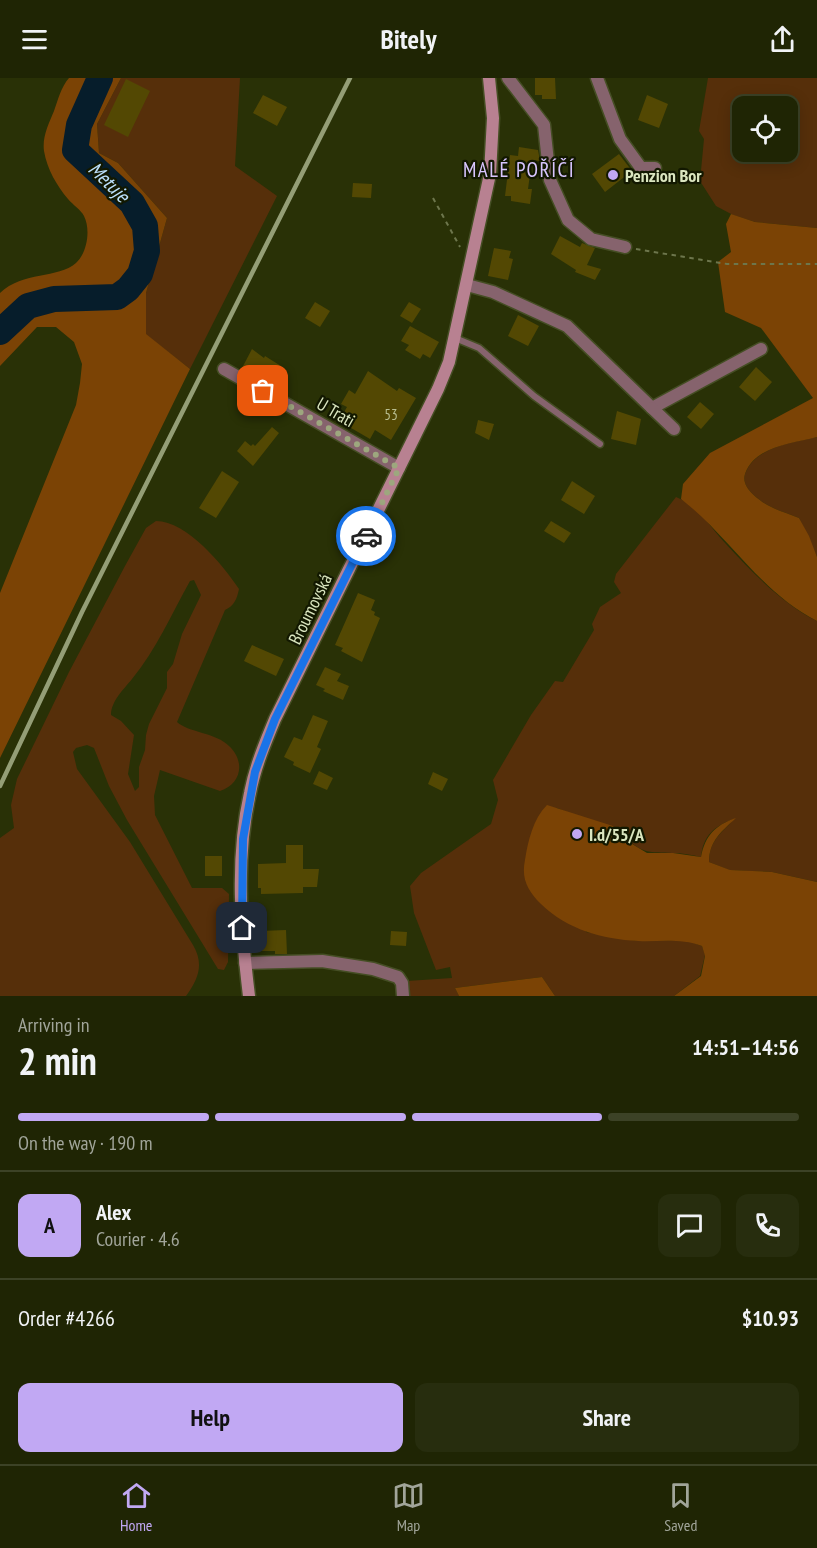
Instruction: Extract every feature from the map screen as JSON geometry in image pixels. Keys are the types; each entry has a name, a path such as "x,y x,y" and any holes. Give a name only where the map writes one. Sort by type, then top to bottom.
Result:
{"main road":[{"name":"Broumovská","path":"249,996 245,963 241,860 246,813 255,772 275,719 438,389 449,362 473,259 493,153 493,118 489,78"}],"street":[{"path":"508,78 544,125 550,180 568,220 591,238 625,247"},
{"path":"597,78 620,139 641,168 655,168"},
{"path":"467,285 493,292 567,326 674,429"},
{"path":"652,408 761,349"},
{"name":"U Trati","path":"224,369 399,468"},
{"path":"245,963 322,961 373,969 398,977 402,983 403,996"}],"lane":[{"path":"455,338 479,348 534,396 600,444"}],"path":[{"path":"433,198 464,254 473,259"},
{"path":"625,247 728,264 817,264"}],"shaded area":[{"path":"69,78 121,78 97,124 99,153 118,163 167,218 146,293 146,334 190,369 0,758 0,593 76,405 82,364 74,342 56,327 37,327 0,366 0,293 19,281 69,268 80,259 85,247 87,228 84,216 56,183 44,151 46,130 62,89"},
{"path":"121,78 240,78 235,166 277,196 190,369 146,335 146,293 167,218 118,163 99,153 97,124"},
{"path":"708,78 817,78 817,228 755,222 733,215 716,206 700,181 704,139 699,131"},
{"path":"731,214 755,222 817,228 817,437 785,444 765,452 750,465 744,478 750,491 760,501 799,518 809,536 817,557 817,621 797,609 762,580 715,530 681,499 683,484 710,453 813,398 761,328 725,312 718,262 731,252 726,224"},
{"path":"817,437 817,557 799,518 760,501 750,491 744,478 750,465 765,452 785,444"},
{"path":"676,497 691,505 768,587 792,606 817,621 817,882 772,872 729,870 709,862 714,842 734,819 711,833 704,843 701,857 646,851 630,842 625,836 557,808 586,932 637,941 686,940 702,946 705,955 700,976 674,996 555,996 542,977 455,988 459,996 410,996 407,981 452,978 450,967 436,970 414,913 410,886 421,873 491,824 498,800 493,780 531,715 555,681 563,682 594,630 592,624 600,607 621,593 614,582 616,574"},
{"path":"156,521 180,528 214,557 239,589 235,602 225,610 177,722 217,738 229,746 238,759 237,778 227,788 220,791 160,770 154,796 155,815 192,888 222,888 229,894 228,962 224,970 218,969 127,820 109,786 94,748 87,745 76,748 73,752 77,769 130,842 193,945 199,965 197,977 186,996 0,996 0,838 14,828 11,805 17,779 69,672 146,528","holes":["194,580 201,595 182,634 173,664 167,672 167,688 149,724 145,750 139,767 139,787 135,791 128,774 134,735 121,721 111,715 113,705 149,656 190,581"]},
{"path":"547,805 613,826 632,844 647,853 673,853 701,857 705,843 712,832 722,824 736,818 714,842 709,862 730,870 772,872 817,882 817,996 674,996 701,976 705,956 702,946 686,942 611,938 574,927 551,913 532,894 524,873 532,831"},
{"path":"542,977 555,996 459,996 455,988"}],"building":[{"path":"535,78 555,78 556,99 542,99 542,95 535,95"},
{"path":"126,79 150,91 128,137 104,125"},
{"path":"263,95 287,107 277,126 253,113"},
{"path":"647,95 668,104 659,128 638,120"},
{"path":"519,147 538,150 540,161 532,160 528,189 532,189 530,204 511,201 511,196 505,196 510,155 518,156"},
{"path":"619,154 632,171 605,192 592,174"},
{"path":"353,183 372,184 371,198 352,197"},
{"path":"560,236 580,247 582,243 595,248 587,265 601,269 595,280 575,272 576,270 551,254"},
{"path":"494,248 511,251 509,258 513,259 508,280 488,276"},
{"path":"315,302 330,311 320,327 305,318"},
{"path":"409,302 421,309 412,323 400,316"},
{"path":"518,315 539,326 528,346 508,336"},
{"path":"410,326 439,342 430,358 423,354 420,359 405,350 409,345 401,341"},
{"path":"252,349 281,366 270,384 242,368"},
{"path":"756,367 772,382 755,401 739,387"},
{"path":"368,371 397,391 399,388 416,398 391,440 375,430 370,439 339,421 347,407 341,404 349,390 355,394"},
{"path":"700,402 714,414 701,429 687,417"},
{"path":"617,411 641,419 636,445 611,439"},
{"path":"478,420 494,424 489,440 475,433"},
{"path":"272,427 279,433 253,466 237,451 245,441 255,446"},
{"path":"222,471 239,482 216,518 199,508"},
{"path":"572,481 595,496 584,514 561,500"},
{"path":"551,521 571,533 564,543 544,531"},
{"path":"358,593 375,600 371,610 380,618 362,662 341,651 343,648 335,645"},
{"path":"252,645 284,659 276,676 244,661"},
{"path":"325,667 341,674 337,681 349,686 343,700 323,691 325,689 316,685"},
{"path":"313,715 328,721 317,747 321,749 310,773 293,765 294,762 284,757 294,737 302,740"},
{"path":"319,771 333,778 327,790 313,784"},
{"path":"433,772 448,779 442,791 428,784"},
{"path":"286,845 303,845 303,869 319,869 317,887 303,887 303,893 261,894 261,888 258,888 258,864 286,863"},
{"path":"205,856 222,856 222,876 205,876"},
{"path":"286,930 287,954 260,951 260,931"},
{"path":"391,931 407,932 406,946 390,945"}],"waterway":[{"name":"Metuje","path":"0,332 28,306 54,299 117,297 128,289 140,274 147,251 145,226 132,203 75,150 79,125 100,78"}],"railway":[{"path":"0,786 82,612 350,78"}],"way so far":[{"path":"263,391 399,468 366,536"}],"place":[{"name":"Penzion Bor","path":"613,175"},
{"name":"I.d/55/A","path":"577,834"}],"district":[{"name":"MALÉ POŘÍČÍ","path":"519,169"}],"route":[{"path":"242,928 241,860 249,794 255,772 275,719 366,536"}]}
